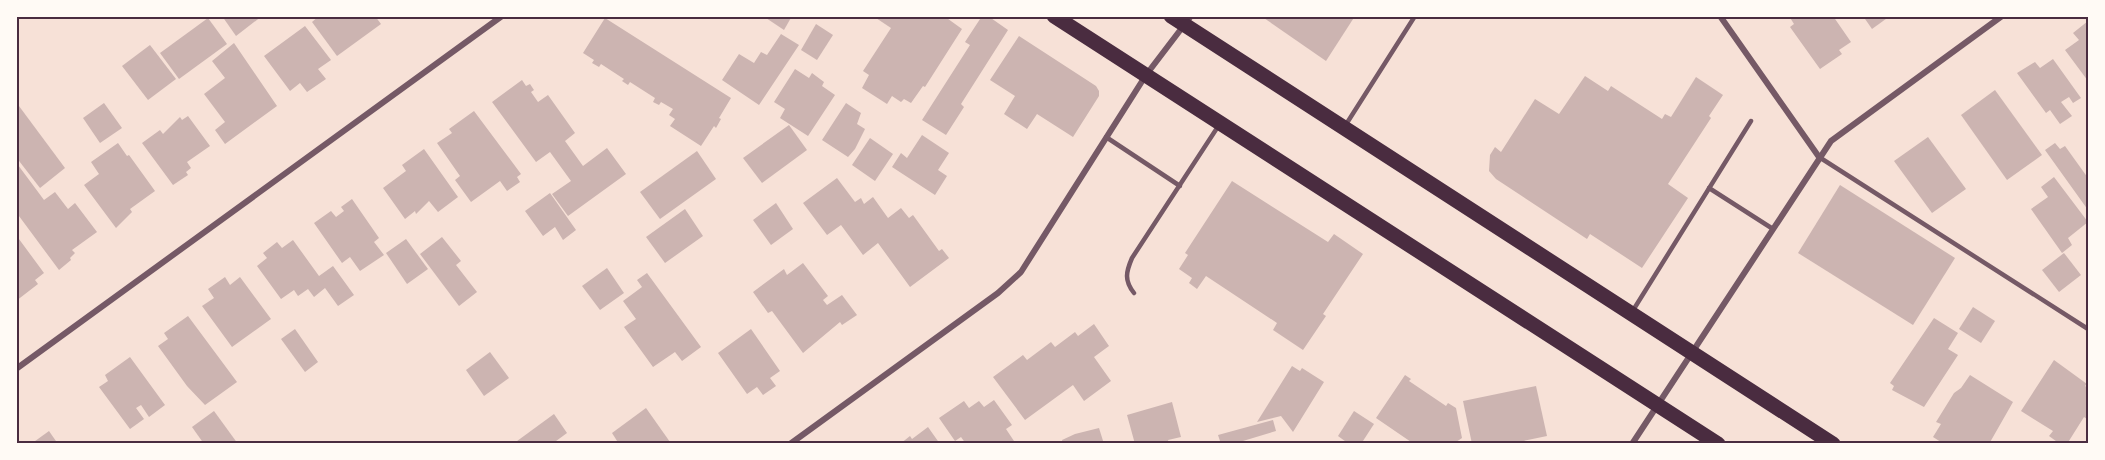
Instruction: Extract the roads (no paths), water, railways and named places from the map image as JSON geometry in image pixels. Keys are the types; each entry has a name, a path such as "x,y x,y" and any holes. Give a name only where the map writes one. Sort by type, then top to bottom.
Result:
{"main road":[{"path":"1054,16 1718,444"},
{"path":"1171,16 1188,21 1343,128 1833,444"}],"street":[{"path":"16,369 502,16"},
{"path":"1720,16 1819,157"},
{"path":"1632,444 1831,141 2002,16"},
{"path":"790,444 1016,278 1146,75 1188,21"}],"lane":[{"path":"1343,128 1415,16"},
{"path":"1631,314 1751,121"},
{"path":"1134,293 1129,287 1126,273 1132,258 1220,123"},
{"path":"1106,137 1180,186"},
{"path":"1819,157 2088,329"},
{"path":"1709,188 1773,229"}]}
